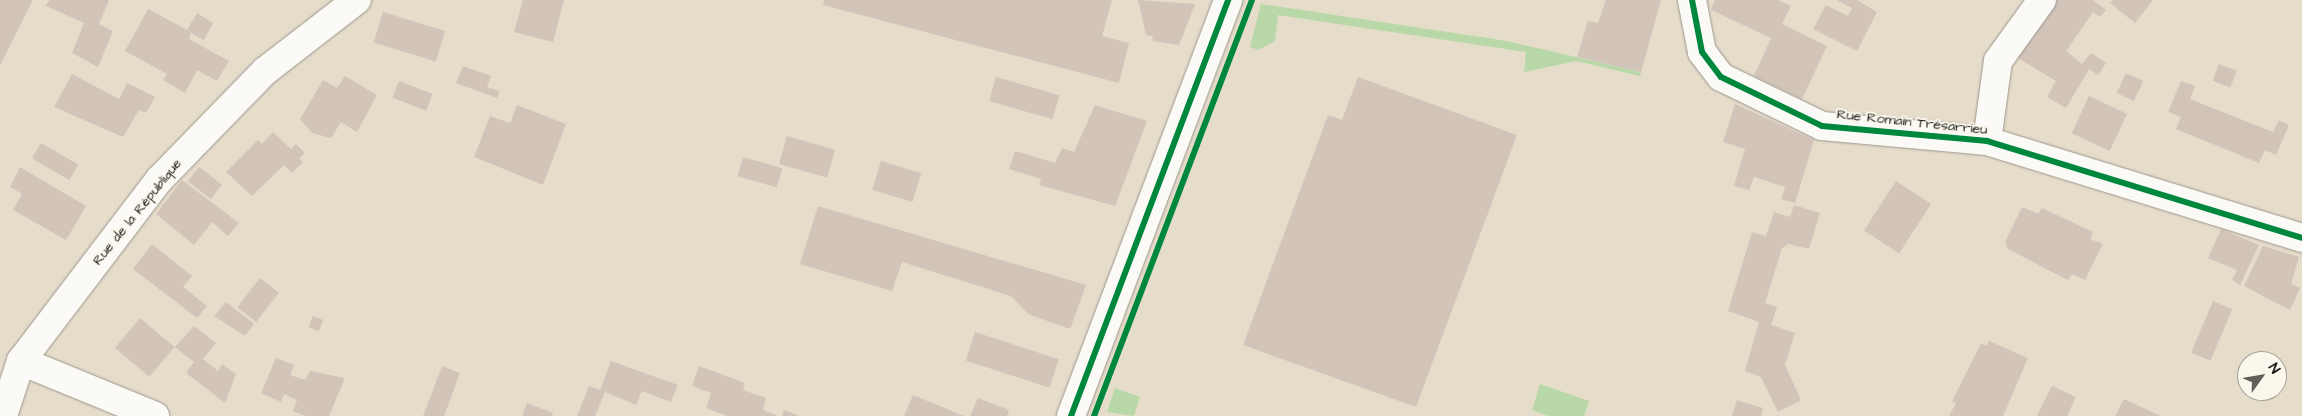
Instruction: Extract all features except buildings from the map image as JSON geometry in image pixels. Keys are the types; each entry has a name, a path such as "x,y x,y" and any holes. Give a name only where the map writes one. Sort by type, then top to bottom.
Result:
{"street":[{"name":"Rue de la République","path":"3,416 21,361 159,180 265,71 357,0"},
{"path":"1071,416 1228,0"},
{"name":"Rue Romain Trésarrieu","path":"1692,0 1702,52 1721,77 1822,126 1987,141 2302,238"},
{"path":"1987,141 1998,61 2042,0"},
{"path":"21,361 155,416"}],"green space":[{"path":"1261,4 1507,41 1641,72 1640,76 1576,61 1524,72 1526,52 1278,15 1275,41 1258,50 1250,47"},
{"path":"1540,384 1589,401 1584,416 1548,416 1532,410"},
{"path":"1115,388 1140,397 1134,416 1107,412"}],"cycle path":[{"path":"1071,416 1228,0"},
{"path":"1094,416 1252,0"},
{"path":"1692,0 1702,52 1721,77 1822,126 1987,141 2302,238"}]}
